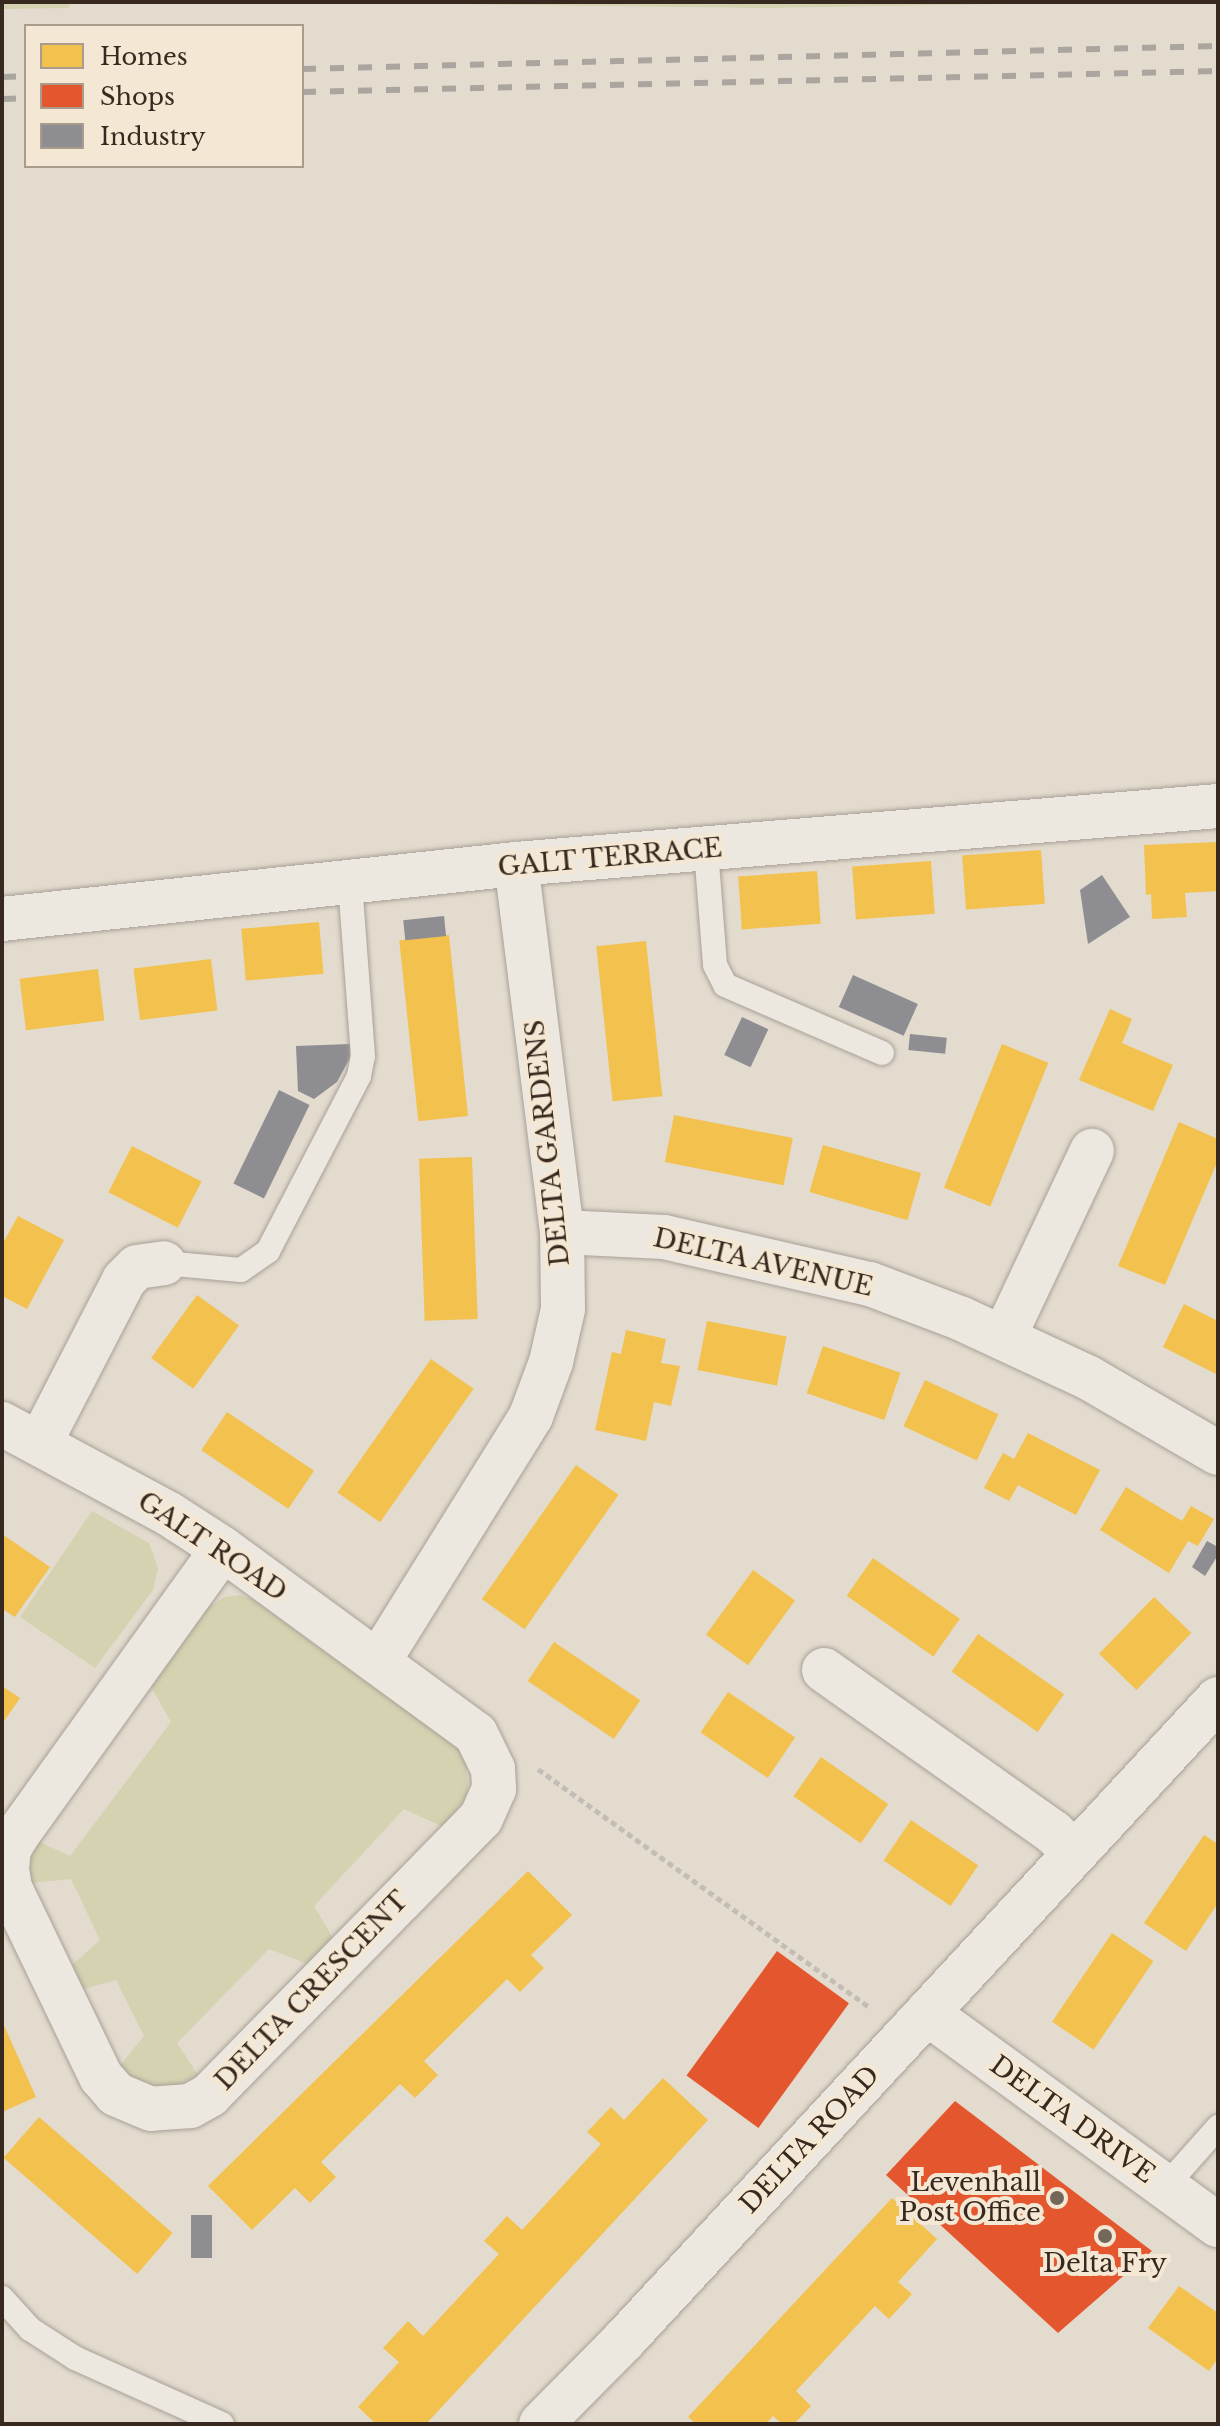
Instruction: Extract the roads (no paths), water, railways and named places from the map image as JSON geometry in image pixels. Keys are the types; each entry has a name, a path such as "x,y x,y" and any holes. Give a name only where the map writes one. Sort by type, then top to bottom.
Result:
{"street":[{"name":"GALT TERRACE","path":"2,919 516,864 1218,806"},
{"name":"DELTA GARDENS","path":"378,1662 531,1416 551,1362 563,1309 562,1232 516,864"},
{"path":"1004,1337 1092,1151"},
{"name":"DELTA AVENUE","path":"562,1232 664,1237 796,1264 870,1284 1004,1337 1089,1378 1218,1453"},
{"name":"GALT ROAD","path":"164,1263 137,1267 124,1280 21,1434 169,1514 223,1549 378,1662"},
{"name":"DELTA CRESCENT","path":"223,1549 9,1849 7,1868 10,1888 101,2077 116,2094 151,2109 171,2110 190,2106 210,2095 481,1818 494,1789 493,1769 487,1750 476,1734 378,1662"},
{"path":"824,1670 1053,1832 1074,1852"},
{"name":"DELTA ROAD","path":"541,2424 624,2340 1218,1699"},
{"name":"DELTA DRIVE","path":"917,2023 1218,2225"}],"lane":[{"path":"706,850 715,965 725,985 882,1053"},
{"path":"164,1263 241,1270 268,1251 359,1076 363,1056 350,884"},
{"path":"1165,2187 1218,2127"},
{"path":"2,2298 30,2329 75,2358 222,2424"}],"railway":[{"path":"304,69 1218,46"},
{"path":"304,92 1218,71"},
{"path":"2,77 24,76"},
{"path":"2,99 24,98"}],"place":[{"name":"Levenhall Post Office","path":"1057,2198"},
{"name":"Delta Fry","path":"1105,2236"}]}
